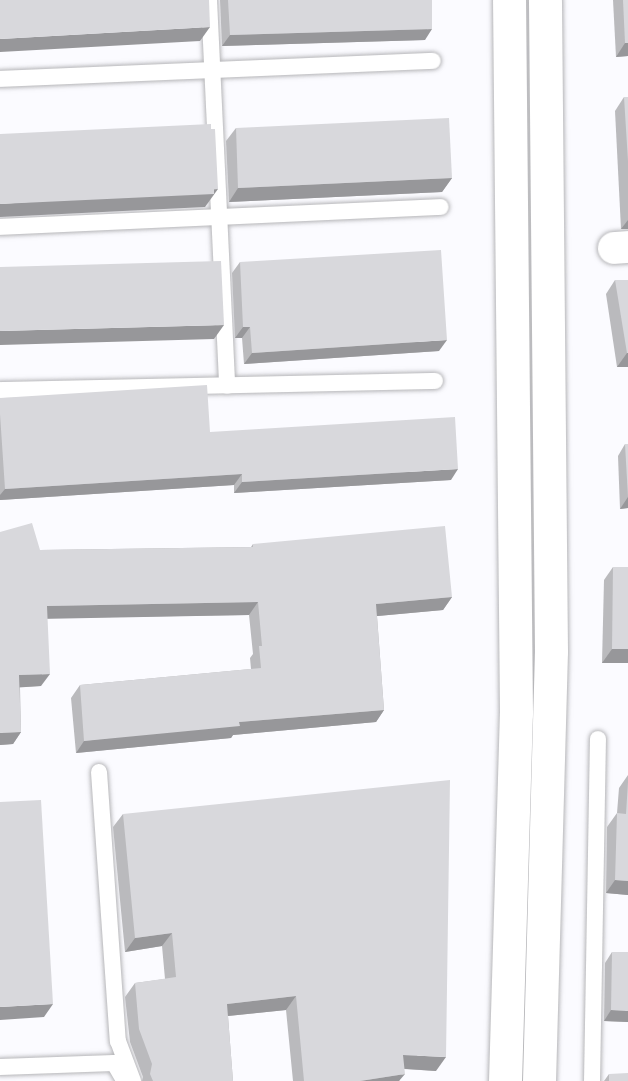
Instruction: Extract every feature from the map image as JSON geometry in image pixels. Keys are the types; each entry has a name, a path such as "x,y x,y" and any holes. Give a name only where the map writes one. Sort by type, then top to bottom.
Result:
{"main road":[{"path":"505,1081 516,713 509,0"},
{"path":"539,1081 550,651 545,0"}],"lane":[{"path":"209,0 227,386"},
{"path":"0,79 433,61"},
{"path":"0,227 441,207"},
{"path":"0,390 435,381"},
{"path":"592,1081 598,739"},
{"path":"99,772 118,1041 133,1081"},
{"path":"0,1067 114,1063 125,1081"}],"building":[{"path":"0,0 209,0 210,27 0,39"},
{"path":"228,0 432,0 432,29 230,35"},
{"path":"623,0 628,0 628,43 625,43"},
{"path":"624,97 628,97 628,161"},
{"path":"449,118 452,178 238,188 236,128"},
{"path":"211,124 211,129 215,129 218,189 214,189 214,194 0,204 0,134"},
{"path":"441,250 447,340 252,353 250,327 243,327 240,262"},
{"path":"221,261 224,325 0,331 0,267"},
{"path":"615,280 628,280 628,353 627,353"},
{"path":"207,385 210,432 455,417 458,469 242,482 242,474 5,489 0,398"},
{"path":"625,444 628,444 628,497"},
{"path":"32,523 40,550 253,547 253,544 445,526 452,597 376,604 384,710 239,722 240,726 84,741 80,685 261,668 259,646 262,646 258,602 47,606 50,674 19,675 21,732 0,733 0,532"},
{"path":"613,567 628,567 628,649 612,649"},
{"path":"450,780 446,1057 403,1055 405,1074 360,1081 304,1081 296,996 227,1004 233,1081 153,1081 150,1074 152,1064 139,1029 135,983 176,977 172,933 135,938 123,814"},
{"path":"628,782 628,881 615,880 617,813 626,814"},
{"path":"41,800 53,1004 0,1007 0,802"},
{"path":"612,952 628,952 628,1011 611,1010"},
{"path":"628,1073 628,1081 609,1081 609,1074"}]}
